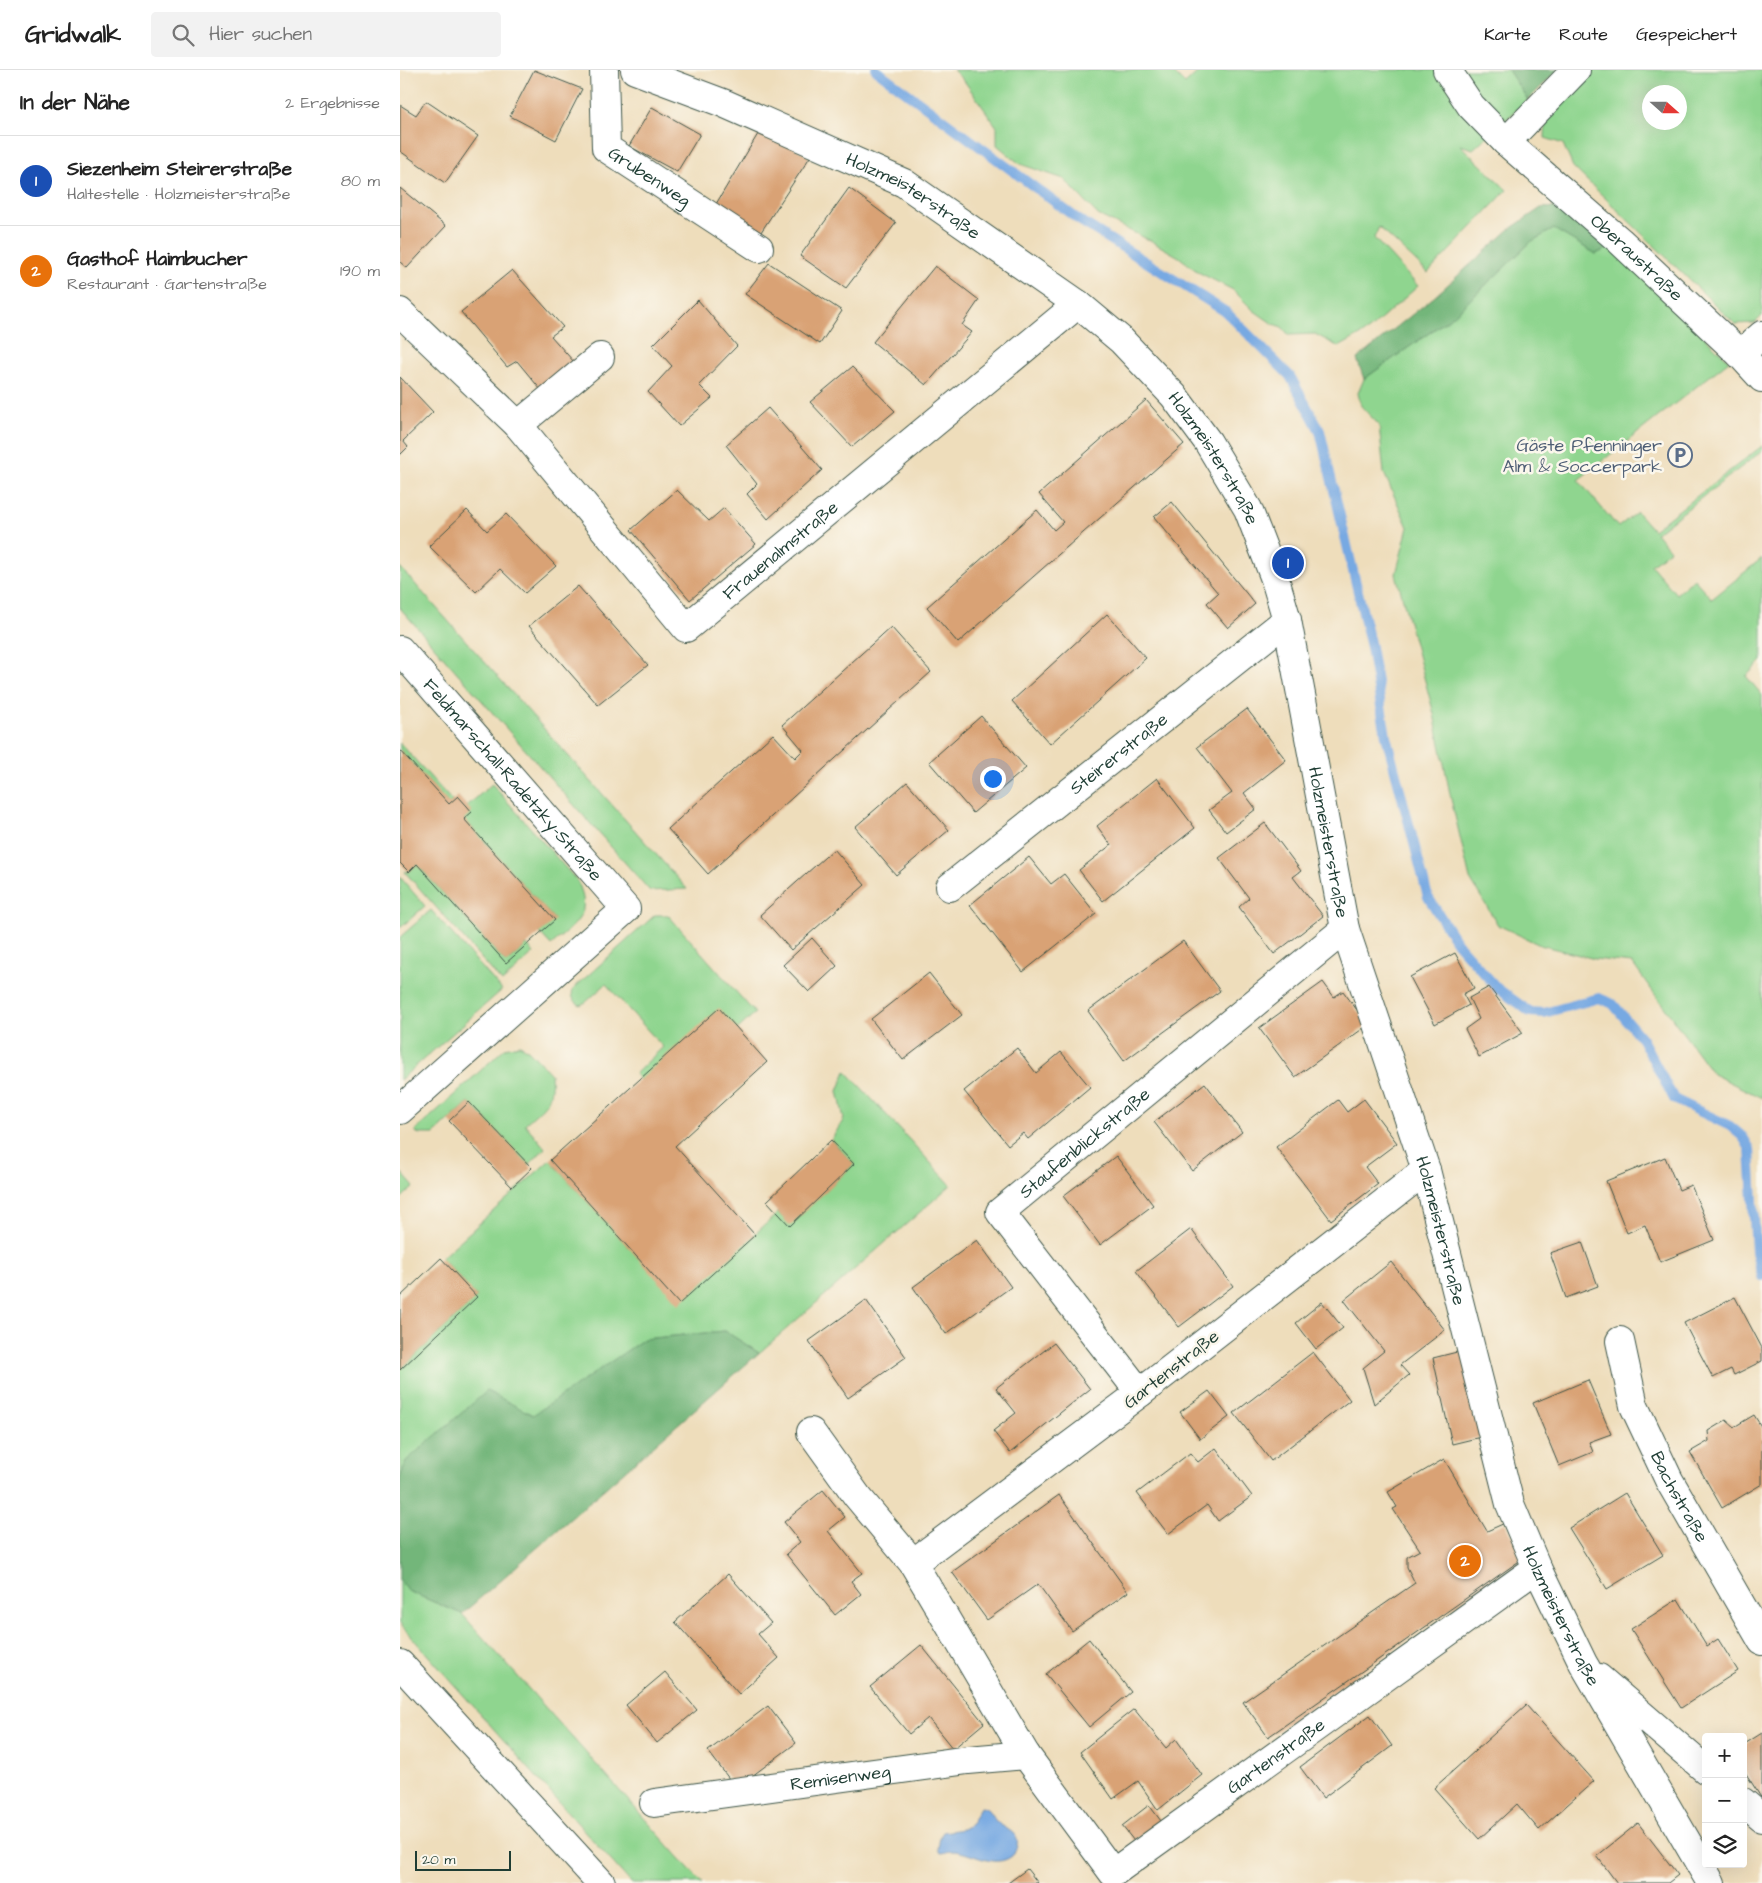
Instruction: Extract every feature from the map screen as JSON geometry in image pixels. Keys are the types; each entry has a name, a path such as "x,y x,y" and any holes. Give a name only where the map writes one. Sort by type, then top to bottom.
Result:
{"street":[{"name":"Grubenweg","path":"604,70 606,148 759,248"},
{"name":"Holzmeisterstraße","path":"635,70 723,103 904,183 1078,304 1121,340 1168,389 1208,442 1248,509 1275,579 1286,620 1345,929 1426,1170 1510,1504 1537,1568 1583,1663 1711,1883"},
{"name":"Oberaustraße","path":"1447,70 1471,106 1506,142 1620,241 1740,354 1762,378"},
{"path":"1506,142 1576,70"},
{"name":"Frauenalmstraße","path":"400,312 518,425 686,628 1078,304"},
{"path":"1740,354 1762,335"},
{"path":"518,425 600,357"},
{"name":"Steirerstraße","path":"950,887 1286,620"},
{"name":"Feldmarschall-Radetzky-Straße","path":"400,650 626,909 400,1110"},
{"name":"Staufenblickstraße","path":"1140,1393 1000,1212 1345,929"},
{"name":"Gartenstraße","path":"913,1563 1140,1393 1426,1170"},
{"name":"Bachstraße","path":"1620,1341 1634,1406 1668,1480 1762,1641"},
{"name":"Gartenstraße","path":"811,1432 857,1496 913,1563 1026,1755 1116,1878 1537,1568"},
{"path":"1583,1663 1702,1767"},
{"path":"400,1664 602,1883"},
{"name":"Remisenweg","path":"654,1803 968,1760 1026,1755"},
{"path":"1747,1805 1762,1818"}],"green space":[{"path":"953,70 1171,70 1185,84 1200,70 1508,70 1528,100 1473,149 1460,145 1507,190 1428,273 1379,227 1374,238 1418,286 1369,330 1339,347 1315,334 1289,335 1282,327 1273,324 1253,310 1233,290 1198,272 1179,257 1151,241 1098,215 1064,179 1020,164 997,145 997,127 965,82"},
{"path":"1508,70 1558,70 1528,100"},
{"path":"1589,70 1762,70 1762,316 1755,323 1735,324 1573,167 1563,144 1545,138 1546,116"},
{"path":"1562,207 1612,246 1596,254 1554,229 1532,241 1453,316 1364,379 1357,359 1434,297 1510,229 1541,208"},
{"path":"1554,229 1596,254 1612,246 1729,361 1578,480 1618,527 1637,512 1653,530 1762,446 1762,451 1656,533 1670,550 1651,565 1676,594 1694,579 1712,599 1762,558 1762,661 1746,676 1762,695 1762,1098 1713,1074 1632,963 1595,959 1540,945 1498,925 1470,879 1451,799 1434,714 1396,574 1408,527 1384,473 1379,425 1361,406 1358,393 1364,379 1453,316 1532,241"},
{"path":"400,567 687,889 650,891 400,608"},
{"path":"400,743 452,801 449,804 400,750"},
{"path":"492,784 578,882 583,903 579,918 574,925 551,945 540,933 554,919 464,819 467,806"},
{"path":"417,864 506,963 527,945 534,953 502,982 405,872 409,872"},
{"path":"400,877 425,906 400,928"},
{"path":"431,910 502,990 400,1080 400,937"},
{"path":"655,915 668,915 755,1013 738,1029 640,1080 635,1074 663,1047 606,984 580,1005 573,998 572,992 573,989"},
{"path":"520,1045 528,1050 551,1074 549,1098 543,1108 525,1124 545,1148 529,1165 469,1102 434,1134 418,1134 415,1131 505,1048"},
{"path":"846,1071 951,1185 759,1353 725,1331 644,1339 533,1416 406,1461 400,1479 400,1370 477,1297 441,1258 550,1160 679,1303 778,1213 790,1225 854,1164 831,1140 844,1119 838,1091"},
{"path":"400,1171 414,1187 400,1199"},
{"path":"725,1331 759,1353 462,1614 408,1591 400,1580 400,1479 406,1461 487,1391 533,1415 644,1339"},
{"path":"400,1580 408,1591 462,1614 702,1883 631,1883 400,1624"}],"water":[{"path":"980,1807 988,1810 999,1824 1014,1834 1017,1846 1013,1855 1005,1860 990,1861 959,1852 940,1853 938,1849 943,1832 963,1829 970,1825"}],"building":[{"path":"534,70 582,89 556,140 510,116"},
{"path":"426,101 478,136 445,183 400,151 400,105 416,115"},
{"path":"652,107 700,134 677,172 629,146"},
{"path":"761,129 810,157 761,232 716,204"},
{"path":"400,188 446,226 407,268 400,262"},
{"path":"849,188 896,223 846,288 800,256"},
{"path":"769,263 842,311 820,344 745,294"},
{"path":"935,266 979,300 962,325 972,332 926,385 873,342"},
{"path":"512,270 563,327 551,336 574,362 541,390 517,361 507,367 461,312"},
{"path":"698,300 737,346 699,385 712,398 679,426 648,392 672,366 653,345"},
{"path":"852,367 895,411 852,447 810,402"},
{"path":"400,377 433,412 403,441 408,447 400,455"},
{"path":"1146,400 1184,444 958,643 927,607 1037,510 1054,530 1063,522 1039,494"},
{"path":"768,408 822,470 768,519 747,494 757,484 726,445"},
{"path":"677,490 709,521 724,508 756,544 690,600 631,530"},
{"path":"1172,502 1255,604 1228,628 1207,603 1218,593 1154,517"},
{"path":"467,510 487,531 506,514 556,566 525,593 500,569 476,592 429,546"},
{"path":"578,586 648,665 598,705 529,626"},
{"path":"1107,614 1146,658 1050,744 1012,701"},
{"path":"891,627 931,672 708,874 668,829 773,734 795,758 803,750 782,725"},
{"path":"1247,709 1286,760 1244,793 1256,809 1226,832 1209,810 1232,793 1197,747"},
{"path":"981,716 1026,768 973,813 929,762"},
{"path":"400,750 449,804 458,796 472,812 464,819 555,920 506,963 417,864 409,872 400,863"},
{"path":"1157,778 1195,828 1103,901 1079,870 1111,845 1097,826"},
{"path":"907,782 949,830 896,875 855,827"},
{"path":"1265,823 1301,871 1293,877 1323,916 1274,954 1239,907 1249,898 1219,858"},
{"path":"834,849 865,885 791,950 760,915"},
{"path":"1029,857 1051,884 1064,874 1096,914 1023,972 970,905"},
{"path":"812,938 837,966 809,992 783,965"},
{"path":"1183,941 1220,991 1124,1061 1088,1011"},
{"path":"1455,953 1474,988 1463,994 1469,1005 1435,1024 1410,977"},
{"path":"929,973 962,1015 903,1060 871,1019"},
{"path":"1323,982 1334,997 1343,991 1368,1025 1295,1077 1259,1028"},
{"path":"1489,987 1523,1033 1479,1057 1465,1029 1479,1019 1469,998"},
{"path":"719,1008 767,1062 675,1146 755,1235 679,1304 550,1160"},
{"path":"1017,1048 1036,1073 1061,1052 1090,1087 1028,1139 1023,1133 1008,1145 964,1091"},
{"path":"1205,1083 1242,1132 1192,1171 1154,1122"},
{"path":"1364,1099 1397,1143 1365,1167 1378,1184 1331,1220 1276,1147 1338,1100 1347,1112"},
{"path":"469,1102 532,1168 512,1187 449,1121"},
{"path":"831,1140 854,1164 790,1226 767,1201"},
{"path":"1116,1156 1153,1205 1100,1245 1063,1196"},
{"path":"1665,1157 1679,1190 1691,1185 1714,1240 1660,1262 1645,1225 1627,1233 1606,1181"},
{"path":"1191,1229 1233,1286 1179,1327 1136,1271"},
{"path":"977,1240 1011,1287 946,1334 913,1287"},
{"path":"1582,1242 1598,1286 1566,1298 1550,1253"},
{"path":"441,1258 477,1297 400,1370 400,1297"},
{"path":"1391,1262 1445,1330 1400,1365 1409,1375 1374,1404 1363,1368 1384,1351 1344,1300"},
{"path":"1735,1297 1762,1348 1762,1361 1734,1375 1731,1369 1713,1378 1684,1323"},
{"path":"866,1300 906,1357 848,1398 809,1341"},
{"path":"1322,1302 1343,1328 1316,1349 1296,1323"},
{"path":"1054,1343 1090,1389 1010,1453 993,1431 1016,1413 996,1388"},
{"path":"1465,1350 1485,1436 1452,1444 1433,1358"},
{"path":"1313,1352 1350,1400 1271,1461 1234,1413"},
{"path":"1588,1380 1611,1434 1589,1442 1593,1452 1559,1466 1533,1403"},
{"path":"1209,1391 1229,1417 1200,1439 1180,1412"},
{"path":"1754,1415 1762,1428 1762,1484 1722,1508 1690,1452 1709,1441 1708,1431 1726,1420 1734,1427"},
{"path":"1216,1448 1252,1496 1218,1521 1207,1505 1168,1534 1137,1493 1190,1453 1198,1462"},
{"path":"1444,1459 1487,1531 1505,1523 1525,1557 1268,1737 1243,1702 1415,1583 1407,1567 1407,1557 1420,1550 1393,1509 1397,1507 1388,1492"},
{"path":"823,1490 845,1517 828,1531 862,1573 851,1581 861,1594 835,1615 786,1554 800,1542 784,1522"},
{"path":"1625,1493 1663,1555 1607,1589 1569,1528"},
{"path":"1059,1495 1128,1592 1072,1631 1038,1584 987,1620 952,1572"},
{"path":"728,1574 771,1623 758,1634 779,1658 739,1694 675,1622"},
{"path":"1678,1599 1707,1646 1718,1639 1738,1671 1681,1708 1631,1629"},
{"path":"1089,1639 1131,1692 1089,1727 1046,1674"},
{"path":"921,1645 984,1723 953,1749 928,1718 909,1734 870,1687"},
{"path":"665,1672 697,1710 657,1743 626,1705"},
{"path":"1526,1705 1594,1781 1539,1830 1517,1804 1479,1839 1434,1788"},
{"path":"768,1706 796,1743 736,1788 708,1751"},
{"path":"1134,1709 1166,1748 1176,1739 1202,1775 1158,1810 1138,1781 1113,1799 1080,1752"},
{"path":"1370,1715 1392,1746 1323,1798 1300,1767"},
{"path":"1762,1733 1762,1799 1747,1775 1747,1742"},
{"path":"1149,1805 1161,1821 1134,1841 1122,1826"},
{"path":"1638,1823 1678,1875 1668,1883 1617,1883 1597,1856"},
{"path":"1027,1869 1038,1883 1008,1883"}],"waterway":[{"path":"876,70 1079,220 1226,312 1290,376 1320,431 1371,647 1386,736 1428,897 1457,943 1497,988 1530,1012 1544,1013 1599,998 1613,1004 1642,1039 1674,1099 1730,1126 1743,1137 1750,1149 1756,1252 1762,1276"}],"place":[{"name":"Gäste Pfenninger Alm & Soccerpark","path":"1680,455"},
{"name":"Siezenheim Steirerstraße","path":"1288,563"},
{"name":"Gasthof Haimbucher","path":"1465,1561"}]}
